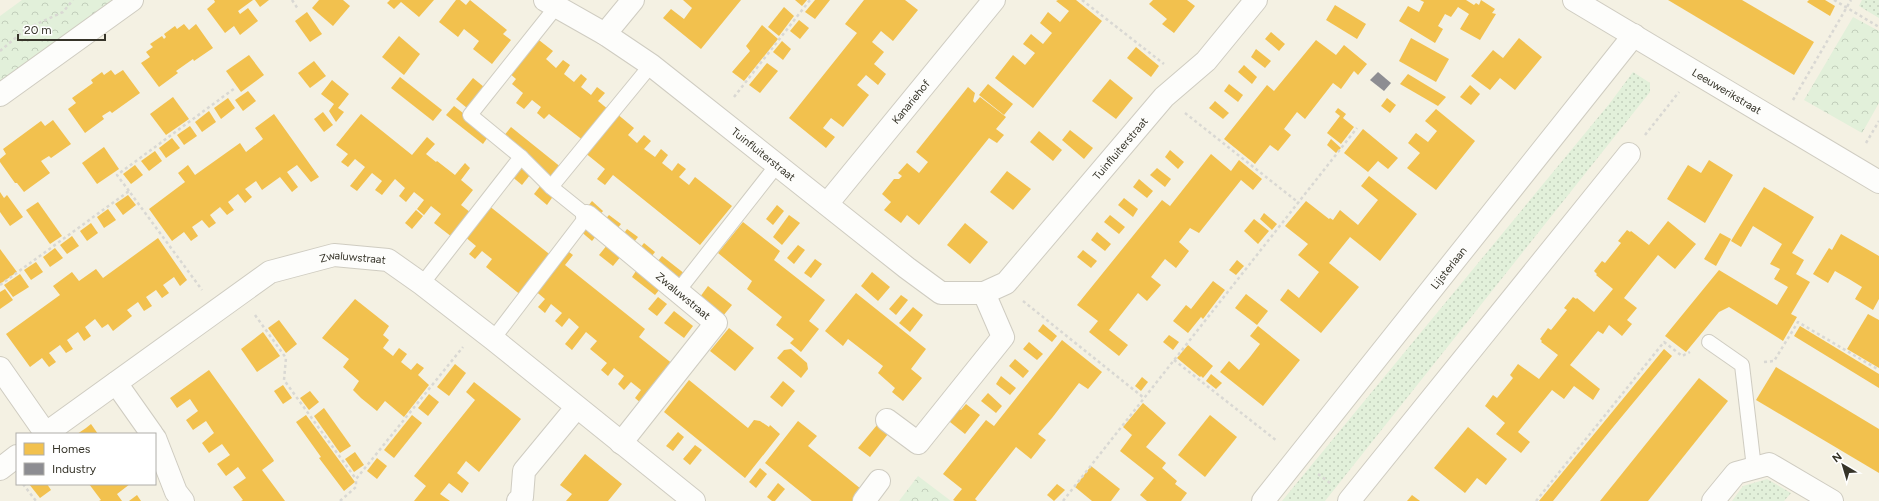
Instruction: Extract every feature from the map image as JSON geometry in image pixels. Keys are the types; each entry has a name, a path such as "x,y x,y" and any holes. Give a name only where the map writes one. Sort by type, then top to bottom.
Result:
{"street":[{"path":"0,95 132,0"},
{"path":"605,34 633,0"},
{"name":"Kanariehof","path":"827,204 994,0"},
{"name":"Tuinfluiterstraat","path":"550,4 605,34 651,65 907,268 941,293 984,293 1006,283 1164,97 1206,61 1256,0"},
{"name":"Leeuwerikstraat","path":"1576,0 1879,182"},
{"name":"Lijsterlaan","path":"1264,501 1634,35"},
{"path":"1350,500 1629,154"},
{"name":"Zwaluwstraat","path":"587,216 716,323 622,443"},
{"name":"Zwaluwstraat","path":"47,433 270,272 334,255 388,260 422,284 694,501"},
{"path":"887,420 918,443 1003,337 984,293"},
{"path":"0,368 45,433"},
{"path":"116,383 151,433"},
{"path":"518,501 522,497 524,470 576,408"},
{"path":"156,441 176,492 183,501"},
{"path":"0,469 16,457"},
{"path":"1713,501 1736,473 1769,464 1832,501"},
{"path":"864,501 879,481"}],"lane":[{"path":"485,334 587,216 551,187 521,157 470,115 550,4"},
{"path":"551,187 651,65"},
{"path":"422,284 521,157"},
{"path":"678,291 778,165"},
{"path":"1709,342 1742,365 1754,468"}],"path":[{"path":"0,51 26,29 63,12 73,0"},
{"path":"292,0 298,9"},
{"path":"718,118 810,0"},
{"path":"1082,0 1185,80"},
{"path":"1834,0 1879,27"},
{"path":"1780,122 1851,0"},
{"path":"1629,154 1696,72"},
{"path":"216,310 117,174 236,88"},
{"path":"1164,97 1299,203"},
{"path":"1063,501 1357,128"},
{"path":"0,285 129,191"},
{"path":"1006,283 1024,303 1144,398"},
{"path":"239,294 286,358 284,380 356,479 356,487 340,501"},
{"path":"1742,365 1774,361 1798,322 1879,370"},
{"path":"356,479 485,334"},
{"path":"1536,501 1664,342 1682,356 1709,342"},
{"path":"1174,360 1350,500"},
{"path":"24,485 36,501"}],"green space":[{"path":"22,0 112,0 0,82 0,16"},
{"path":"1862,0 1879,0 1879,18 1859,6"},
{"path":"1853,17 1879,31 1879,103 1862,133 1804,100"},
{"path":"1633,72 1650,83 1650,92 1325,501 1282,501 1610,103"},
{"path":"918,476 951,501 899,501"},
{"path":"1767,479 1791,493 1784,501 1732,501 1743,486"}],"building: Homes":[{"path":"214,0 253,0 238,11 240,14 248,8 258,21 240,35 234,26 225,33 207,9 215,2"},
{"path":"255,0 269,0 260,7"},
{"path":"319,0 343,0 350,6 333,26 312,8"},
{"path":"390,0 434,0 419,17 401,2 394,9 387,3"},
{"path":"456,0 460,0 466,5 470,0 507,30 503,34 511,40 492,64 473,49 479,41 464,29 458,37 439,22"},
{"path":"683,0 741,0 701,49 663,18 671,9 684,19 692,8"},
{"path":"795,0 807,0 802,6"},
{"path":"815,0 830,0 815,19 805,12"},
{"path":"864,0 905,0 918,10 893,41 881,31 872,42 884,52 874,64 886,74 878,85 866,75 857,85 869,95 843,127 831,118 823,128 835,137 826,148 789,118 857,33 845,24"},
{"path":"1076,0 1102,21 1033,108 995,78 1013,55 1025,65 1035,53 1023,44 1031,34 1043,44 1052,33 1040,23 1048,12 1060,22 1069,11 1056,1"},
{"path":"1153,0 1187,0 1195,6 1174,33 1162,24 1167,19 1149,4"},
{"path":"1420,0 1466,0 1474,5 1476,3 1479,5 1481,0 1495,9 1492,13 1496,14 1480,40 1460,29 1469,14 1458,7 1451,17 1445,14 1438,26 1443,29 1435,43 1399,21 1408,6 1419,12 1424,2"},
{"path":"1668,0 1742,0 1814,42 1794,75"},
{"path":"1809,0 1825,0 1835,6 1830,16 1807,2"},
{"path":"1335,5 1366,24 1357,39 1326,20"},
{"path":"784,7 794,16 779,36 768,27"},
{"path":"307,12 322,34 310,42 295,21"},
{"path":"799,20 809,28 800,39 790,31"},
{"path":"184,24 189,30 196,24 213,48 194,61 193,59 176,71 178,73 159,87 141,63 150,57 146,52 153,47 150,44 162,36 164,39 166,37 164,34 175,26 177,29"},
{"path":"762,25 778,39 744,81 732,72 750,51 746,46"},
{"path":"1271,32 1285,44 1279,51 1265,39"},
{"path":"399,36 420,54 404,75 382,57"},
{"path":"535,37 553,51 546,59 556,68 563,60 570,65 564,74 574,82 581,74 587,79 581,87 591,95 597,87 605,93 598,101 609,110 584,141 549,114 544,119 537,113 541,107 532,100 524,109 516,103 523,93 512,84 516,79 508,72"},
{"path":"1411,38 1449,59 1436,82 1399,61"},
{"path":"1519,38 1542,57 1515,90 1500,78 1490,90 1471,76 1493,50 1503,58"},
{"path":"1316,40 1336,55 1344,45 1367,64 1358,75 1354,71 1341,89 1333,83 1305,119 1297,112 1284,129 1291,135 1278,151 1270,145 1255,164 1224,139 1267,85 1274,91"},
{"path":"782,41 791,49 783,60 773,52"},
{"path":"1136,47 1159,66 1151,77 1127,58"},
{"path":"1256,49 1271,61 1265,68 1251,57"},
{"path":"249,55 264,75 241,92 226,71"},
{"path":"314,61 326,76 310,88 298,73"},
{"path":"767,63 778,71 760,93 749,85"},
{"path":"1244,65 1257,77 1252,84 1238,72"},
{"path":"111,70 115,75 123,70 140,93 112,113 110,111 102,116 104,119 85,133 68,109 76,103 72,98 93,83 91,80 102,72 104,75"},
{"path":"1408,74 1446,97 1438,106 1400,84"},
{"path":"400,77 442,110 433,121 391,88"},
{"path":"473,78 484,87 467,108 456,99"},
{"path":"1110,79 1133,98 1116,119 1092,101"},
{"path":"332,80 349,94 338,108 344,112 336,122 329,111 334,104 321,94"},
{"path":"988,84 1013,104 1004,115 979,95"},
{"path":"1229,84 1243,95 1238,102 1224,91"},
{"path":"1470,85 1480,94 1471,105 1460,97"},
{"path":"968,87 975,93 973,101 975,103 980,97 1006,117 996,129 1004,135 997,143 989,138 919,225 907,215 901,223 884,210 891,202 882,194 894,179 899,179 902,176 898,173 907,163 919,173 928,162 916,152"},
{"path":"248,91 256,101 243,111 235,100"},
{"path":"173,97 189,119 166,135 150,114"},
{"path":"228,98 235,108 221,119 214,108"},
{"path":"1387,98 1396,105 1390,113 1381,106"},
{"path":"1215,101 1229,113 1223,119 1209,108"},
{"path":"454,106 490,134 483,144 446,115"},
{"path":"1338,108 1346,114 1343,118 1354,127 1341,144 1327,133 1340,116 1335,112"},
{"path":"1436,109 1475,141 1436,190 1407,168 1420,153 1408,143 1415,134 1416,133 1428,142 1437,131 1425,121"},
{"path":"209,111 216,122 202,132 195,122"},
{"path":"323,112 333,125 324,132 314,119"},
{"path":"616,113 634,128 628,135 637,143 644,135 651,141 644,149 655,157 661,149 668,155 662,163 672,171 678,163 686,169 679,177 689,185 695,177 732,206 700,245 613,175 605,185 597,179 605,169 584,152"},
{"path":"274,114 319,177 311,182 297,165 287,172 298,187 292,192 280,177 262,190 256,181 245,189 252,197 245,203 238,194 228,202 234,210 227,215 220,207 210,215 216,223 209,228 202,220 192,227 198,236 191,241 184,232 172,241 149,209 185,182 178,173 188,165 195,175 240,143 246,152 263,139 255,128"},
{"path":"361,114 412,155 427,137 435,144 426,154 436,162 437,161 455,175 465,163 470,168 461,180 473,190 461,205 471,213 452,237 434,223 441,214 431,206 424,215 417,209 424,200 414,192 406,202 399,196 405,188 395,179 382,195 375,190 382,181 372,173 357,191 350,186 365,167 355,159 348,167 341,162 348,154 336,145"},
{"path":"53,120 71,144 51,158 49,156 41,161 50,173 24,192 17,183 15,183 0,162 0,159 6,154 3,149 41,121 45,126"},
{"path":"190,126 197,136 184,145 177,135"},
{"path":"511,127 562,168 553,178 503,137"},
{"path":"1363,129 1398,158 1388,169 1378,161 1368,172 1344,153"},
{"path":"1070,130 1093,148 1084,159 1062,140"},
{"path":"1039,131 1062,150 1053,161 1030,142"},
{"path":"172,138 180,148 166,158 159,148"},
{"path":"1331,139 1341,148 1336,153 1327,145"},
{"path":"104,147 119,169 97,184 82,163"},
{"path":"1170,150 1184,162 1178,169 1165,157"},
{"path":"155,151 162,161 149,171 141,161"},
{"path":"1211,154 1231,171 1239,160 1262,179 1253,190 1241,180 1199,233 1190,228 1179,242 1189,251 1176,268 1165,259 1151,277 1161,285 1147,301 1138,293 1109,330 1128,345 1119,356 1089,332 1098,321 1077,305 1162,200 1170,206"},
{"path":"1709,160 1733,175 1705,223 1667,199 1688,165 1701,173"},
{"path":"135,165 143,175 131,184 123,174"},
{"path":"518,166 530,175 522,185 510,175"},
{"path":"1157,168 1171,179 1165,187 1150,175"},
{"path":"1007,171 1031,189 1013,210 990,192"},
{"path":"1369,176 1417,214 1380,261 1350,237 1329,263 1359,287 1321,333 1280,300 1288,289 1299,298 1319,272 1298,255 1308,244 1285,226 1306,201 1329,219 1330,218 1333,220 1340,210 1358,225 1378,200 1361,186"},
{"path":"1139,179 1153,191 1147,198 1133,187"},
{"path":"541,185 554,195 547,205 534,194"},
{"path":"1764,187 1814,217 1792,253 1804,260 1796,274 1810,282 1791,314 1797,317 1783,341 1729,307 1719,312 1686,352 1665,336 1719,270 1777,305 1788,287 1774,279 1780,269 1770,264 1782,244 1753,226 1741,247 1731,241"},
{"path":"0,192 4,198 7,195 23,217 10,226 0,212"},
{"path":"128,195 136,205 123,215 115,204"},
{"path":"1124,198 1138,209 1133,217 1118,205"},
{"path":"592,201 603,211 596,220 585,210"},
{"path":"38,202 62,236 50,244 26,210"},
{"path":"488,205 553,257 522,296 486,267 492,259 482,251 475,259 469,254 476,246 464,236"},
{"path":"777,205 784,211 773,225 766,219"},
{"path":"108,209 116,220 104,228 97,217"},
{"path":"416,210 423,216 412,229 405,223"},
{"path":"1264,213 1277,224 1272,230 1260,219"},
{"path":"609,215 621,224 613,234 601,224"},
{"path":"789,215 800,223 782,245 773,237"},
{"path":"1110,215 1125,227 1119,234 1104,222"},
{"path":"1254,219 1269,231 1258,244 1244,231"},
{"path":"587,220 601,230 592,241 579,230"},
{"path":"1668,221 1696,244 1675,269 1658,255 1624,298 1637,308 1627,320 1632,324 1622,336 1609,325 1603,334 1598,331 1570,365 1600,389 1593,400 1574,386 1564,399 1552,390 1518,432 1530,442 1521,453 1496,434 1505,423 1485,406 1493,395 1497,398 1513,378 1510,375 1518,364 1539,379 1558,355 1541,342 1542,341 1540,339 1548,328 1551,330 1567,310 1564,308 1573,297 1576,299 1577,298 1594,312 1613,289 1596,275 1597,274 1594,271 1602,261 1605,263 1621,243 1618,241 1627,230 1630,232 1631,231 1649,245"},
{"path":"743,222 780,251 774,260 825,300 809,321 819,329 801,352 790,343 794,339 776,325 782,317 747,289 752,281 718,253"},
{"path":"91,223 98,233 87,241 80,231"},
{"path":"965,223 988,242 970,264 947,245"},
{"path":"627,229 638,237 630,247 620,239"},
{"path":"1097,232 1111,244 1105,251 1091,240"},
{"path":"1720,233 1731,239 1716,266 1704,259"},
{"path":"1841,234 1879,256 1879,299 1873,310 1855,299 1862,287 1849,279 1835,271 1828,283 1813,274 1829,248 1832,250"},
{"path":"72,236 79,246 67,254 60,245"},
{"path":"158,238 187,280 180,286 174,277 163,285 169,293 162,298 156,290 146,297 152,306 144,311 138,302 127,310 132,316 113,331 108,324 102,328 95,319 85,327 91,336 84,341 78,332 67,340 73,349 66,353 60,345 49,353 56,362 49,367 42,358 30,367 6,334 60,295 53,286 72,272 79,281 96,269 103,278"},
{"path":"612,239 626,250 613,266 599,255"},
{"path":"644,243 655,252 648,261 637,252"},
{"path":"798,245 805,250 794,264 787,258"},
{"path":"55,248 63,258 50,267 43,257"},
{"path":"0,249 17,272 0,284"},
{"path":"565,249 573,255 565,265 645,329 639,337 674,365 642,404 635,398 641,390 631,382 624,390 618,384 624,376 614,368 608,376 601,370 607,363 590,349 597,341 586,332 572,350 565,344 579,327 569,318 562,327 555,321 562,313 551,304 545,313 538,307 545,299 533,289"},
{"path":"1083,250 1097,261 1091,268 1077,257"},
{"path":"662,256 685,274 677,285 653,267"},
{"path":"815,259 822,264 811,278 804,273"},
{"path":"1237,260 1244,266 1236,275 1229,270"},
{"path":"36,262 43,272 31,280 24,270"},
{"path":"640,265 664,284 655,295 632,277"},
{"path":"872,272 890,287 878,301 861,286"},
{"path":"20,274 29,287 13,297 4,285"},
{"path":"1213,281 1225,290 1203,319 1201,317 1188,333 1173,321 1186,305 1191,309"},
{"path":"708,286 732,305 723,316 700,297"},
{"path":"5,289 13,300 0,309 0,292"},
{"path":"856,293 926,349 911,369 922,378 903,401 892,392 895,388 878,373 883,366 848,339 843,346 825,331"},
{"path":"1246,294 1268,311 1257,325 1235,308"},
{"path":"901,295 908,300 896,315 889,309"},
{"path":"658,297 667,304 657,316 648,309"},
{"path":"355,299 389,326 383,335 389,340 383,348 393,356 399,348 407,354 401,362 411,370 417,363 424,368 418,375 429,385 404,417 385,401 377,411 361,398 353,390 359,381 343,367 349,359 322,338"},
{"path":"913,307 923,315 910,332 899,323"},
{"path":"674,311 693,326 684,338 664,323"},
{"path":"1868,314 1879,320 1879,368 1847,349"},
{"path":"279,320 297,344 286,353 268,328"},
{"path":"1043,324 1057,336 1052,342 1038,331"},
{"path":"1258,326 1300,360 1263,406 1220,372 1229,361 1239,370 1250,357 1260,344 1250,336"},
{"path":"1800,326 1879,374 1879,388 1794,336"},
{"path":"729,328 754,348 735,371 710,351"},
{"path":"263,332 280,356 257,372 241,349"},
{"path":"1169,335 1179,342 1173,350 1163,342"},
{"path":"1062,340 1102,372 1088,389 1079,383 1038,434 1046,440 1031,459 1016,447 975,499 977,501 953,500 962,489 943,474 986,420 994,426"},
{"path":"1029,342 1043,354 1037,360 1023,349"},
{"path":"1188,345 1213,366 1203,378 1177,358"},
{"path":"791,349 807,363 808,369 801,378 777,358 784,350"},
{"path":"1664,349 1672,356 1553,501 1539,501"},
{"path":"1015,359 1029,371 1023,378 1009,366"},
{"path":"455,364 466,373 449,396 437,387"},
{"path":"1776,367 1879,429 1879,473 1756,400"},
{"path":"209,370 273,459 274,461 262,470 285,501 241,501 243,500 233,487 246,478 238,467 226,476 217,464 230,455 222,444 209,453 202,443 214,433 206,421 193,430 186,420 198,411 190,399 177,408 170,398"},
{"path":"1211,374 1222,383 1216,389 1206,381"},
{"path":"1001,376 1016,388 1010,395 996,384"},
{"path":"1142,377 1148,382 1141,391 1135,386"},
{"path":"1699,378 1728,401 1648,501 1600,501"},
{"path":"689,380 748,428 754,420 760,421 769,427 770,425 780,434 745,478 664,412"},
{"path":"783,381 795,391 782,407 770,397"},
{"path":"474,382 521,419 479,472 466,461 457,473 469,483 462,493 449,483 440,494 450,501 414,501 426,486 414,476 475,400 466,392"},
{"path":"283,385 292,398 283,404 274,391"},
{"path":"310,391 319,402 309,410 300,398"},
{"path":"988,393 1002,406 996,413 981,401"},
{"path":"429,394 439,402 428,416 418,408"},
{"path":"1143,403 1166,423 1146,447 1166,463 1162,468 1177,481 1175,484 1187,493 1181,501 1147,501 1140,495 1154,478 1120,451 1132,435 1123,427"},
{"path":"966,404 980,415 965,434 945,418 955,406 961,410"},
{"path":"324,408 351,446 340,453 314,416"},
{"path":"306,415 355,482 344,491 319,458 321,457 296,422"},
{"path":"412,415 422,423 394,458 384,450"},
{"path":"1210,415 1237,437 1205,477 1178,455"},
{"path":"798,421 817,436 808,446 861,489 852,501 812,501 765,463"},
{"path":"91,424 97,433 78,433"},
{"path":"877,425 888,434 870,457 858,448"},
{"path":"1468,427 1507,459 1486,485 1477,478 1465,493 1434,468"},
{"path":"678,432 684,437 673,451 666,446"},
{"path":"695,445 702,450 690,465 683,459"},
{"path":"355,452 364,465 354,472 345,459"},
{"path":"585,454 622,484 608,501 566,501 572,494 560,485"},
{"path":"377,458 387,466 377,479 367,471"},
{"path":"1091,466 1120,489 1111,501 1092,501 1075,487"},
{"path":"760,468 767,474 756,488 749,482"},
{"path":"778,483 785,489 775,501 772,501 767,497"},
{"path":"1057,484 1065,490 1054,501 1047,495"},
{"path":"30,485 48,485 51,490 40,498"},
{"path":"90,485 129,485 117,494 122,501 99,501 101,500"},
{"path":"137,495 141,501 129,501"},
{"path":"1412,495 1420,501 1407,501"}],"building: Industry":[{"path":"1378,72 1391,83 1384,91 1370,80"}]}
